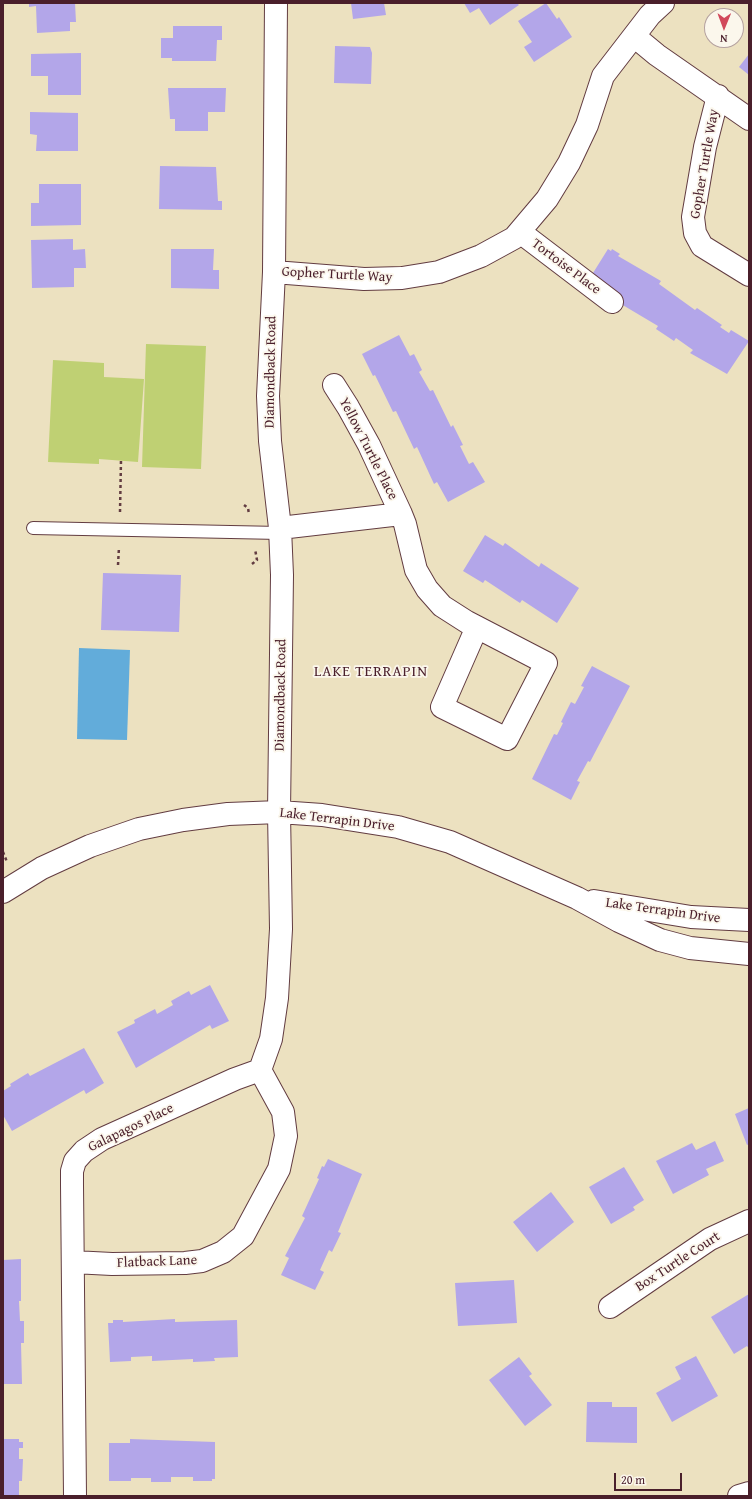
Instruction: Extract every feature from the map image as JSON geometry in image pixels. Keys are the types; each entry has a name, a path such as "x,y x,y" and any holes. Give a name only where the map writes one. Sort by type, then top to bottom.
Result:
{"street":[{"name":"Diamondback Road","path":"276,3 274,272 268,396 270,441 280,531 282,582 279,812"},
{"name":"Gopher Turtle Way","path":"274,272 364,279 402,278 439,272 481,256 514,238 547,199 569,163 587,125 603,76 650,15 663,3"},
{"name":"Gopher Turtle Way","path":"634,36 658,55 749,118"},
{"name":"Gopher Turtle Way","path":"718,96 704,155 693,217 695,233 702,246 749,275"},
{"name":"Tortoise Place","path":"520,232 612,302"},
{"name":"Yellow Turtle Place","path":"334,385 369,445 401,514 405,524 416,570 427,589 442,606 477,627 546,662 507,739 442,707 477,627"},
{"name":"Yellow Turtle Place","path":"280,531 401,514"},
{"name":"Lake Terrapin Drive","path":"3,892 42,868 83,849 139,829 183,820 228,814 279,812 367,821 423,834 473,851 577,898 619,921 660,940 690,948 749,954"},
{"path":"260,1070 271,1039 277,998 281,929 279,812"},
{"name":"Lake Terrapin Drive","path":"577,898 691,917 749,920"},
{"name":"Flatback Lane","path":"73,1262 112,1264 185,1263 202,1261 223,1252 243,1236 279,1169 286,1136 283,1112 260,1070"},
{"name":"Galapagos Place","path":"75,1496 72,1171 75,1161 84,1151 102,1139 235,1079 260,1070"},
{"name":"Box Turtle Court","path":"610,1307 710,1239 749,1222"},
{"path":"739,1496 749,1493"}],"lane":[{"path":"33,528 280,531"}],"path":[{"path":"3,852 8,864"}],"green space":[{"path":"146,344 206,346 201,469 142,467"},
{"path":"53,360 104,363 104,377 144,379 138,462 99,459 99,464 48,462"}],"water":[{"path":"79,648 130,650 127,740 77,739"}],"building":[{"path":"29,3 75,3 76,22 70,22 70,31 37,33 36,6 29,7"},
{"path":"351,3 384,3 386,15 353,19"},
{"path":"464,3 517,3 519,5 490,25 479,8 470,13"},
{"path":"546,3 557,19 559,17 572,37 534,62 524,47 532,42 518,21"},
{"path":"173,26 222,26 222,40 217,40 216,61 172,61 172,58 161,58 161,38 173,38"},
{"path":"335,46 370,47 372,53 371,84 334,83"},
{"path":"81,53 81,95 48,95 48,76 31,76 31,54"},
{"path":"749,54 749,75 739,67"},
{"path":"168,88 226,88 225,112 208,112 208,131 175,131 175,119 170,119"},
{"path":"30,112 78,113 78,151 36,151 37,135 30,134"},
{"path":"160,166 216,167 218,201 222,201 222,210 159,209"},
{"path":"39,184 81,184 81,225 31,226 31,203 39,203"},
{"path":"73,239 73,250 85,249 86,268 74,268 74,287 32,288 31,240"},
{"path":"171,249 214,249 213,270 219,270 219,289 171,288"},
{"path":"608,249 611,251 612,249 620,254 618,256 661,281 659,284 695,310 697,308 722,325 720,327 729,333 731,330 749,341 727,374 690,353 693,350 676,338 674,341 656,329 658,326 621,304 623,301 588,281"},
{"path":"399,335 410,356 414,354 422,370 419,372 430,391 433,390 451,427 453,425 463,445 460,446 469,464 473,462 485,482 448,502 437,482 434,484 417,447 414,449 396,411 393,412 375,375 373,376 362,354"},
{"path":"485,535 503,546 505,543 539,567 541,563 579,588 557,623 522,600 520,603 485,580 483,583 463,571"},
{"path":"103,573 181,575 179,632 101,630"},
{"path":"592,666 630,686 590,762 588,761 577,781 580,782 571,800 532,779 554,734 557,735 563,723 561,722 571,702 575,704 584,687 581,686"},
{"path":"210,985 229,1021 212,1029 210,1025 136,1068 117,1032 135,1023 134,1020 155,1009 157,1014 173,1005 171,1001 189,991 191,995"},
{"path":"84,1048 104,1083 86,1094 84,1090 12,1131 3,1115 3,1091 11,1086 10,1084 28,1073 30,1076"},
{"path":"749,1108 749,1144 747,1145 735,1114"},
{"path":"715,1141 724,1161 706,1169 709,1175 673,1194 656,1161 692,1143 696,1150"},
{"path":"328,1159 362,1174 338,1232 341,1233 332,1252 329,1250 320,1270 324,1272 315,1290 281,1275 289,1258 285,1256 305,1218 302,1216 319,1179 317,1178 322,1166 324,1167"},
{"path":"624,1167 644,1200 633,1207 635,1210 611,1224 589,1187"},
{"path":"551,1192 574,1222 537,1252 513,1222"},
{"path":"21,1259 21,1301 19,1301 20,1321 24,1321 24,1343 21,1343 22,1384 3,1384 3,1260"},
{"path":"514,1280 517,1323 458,1326 455,1283"},
{"path":"749,1294 749,1349 747,1346 734,1354 711,1317"},
{"path":"175,1319 175,1322 237,1320 238,1357 214,1358 215,1361 193,1362 193,1359 152,1361 152,1356 131,1357 131,1361 110,1362 108,1323 113,1323 113,1320 123,1320 123,1322"},
{"path":"696,1356 718,1396 672,1422 656,1393 681,1379 675,1367"},
{"path":"519,1357 532,1374 529,1376 552,1405 525,1426 489,1380"},
{"path":"587,1402 612,1402 612,1407 637,1407 637,1443 586,1442"},
{"path":"3,1439 19,1439 19,1442 23,1442 23,1448 19,1448 19,1459 23,1459 22,1481 19,1481 19,1496 3,1496"},
{"path":"130,1439 215,1442 215,1479 212,1479 212,1481 193,1481 193,1477 171,1477 171,1482 151,1482 151,1478 131,1478 131,1481 109,1481 109,1443 130,1443"}],"district":[{"name":"LAKE TERRAPIN","path":"371,672"}]}
